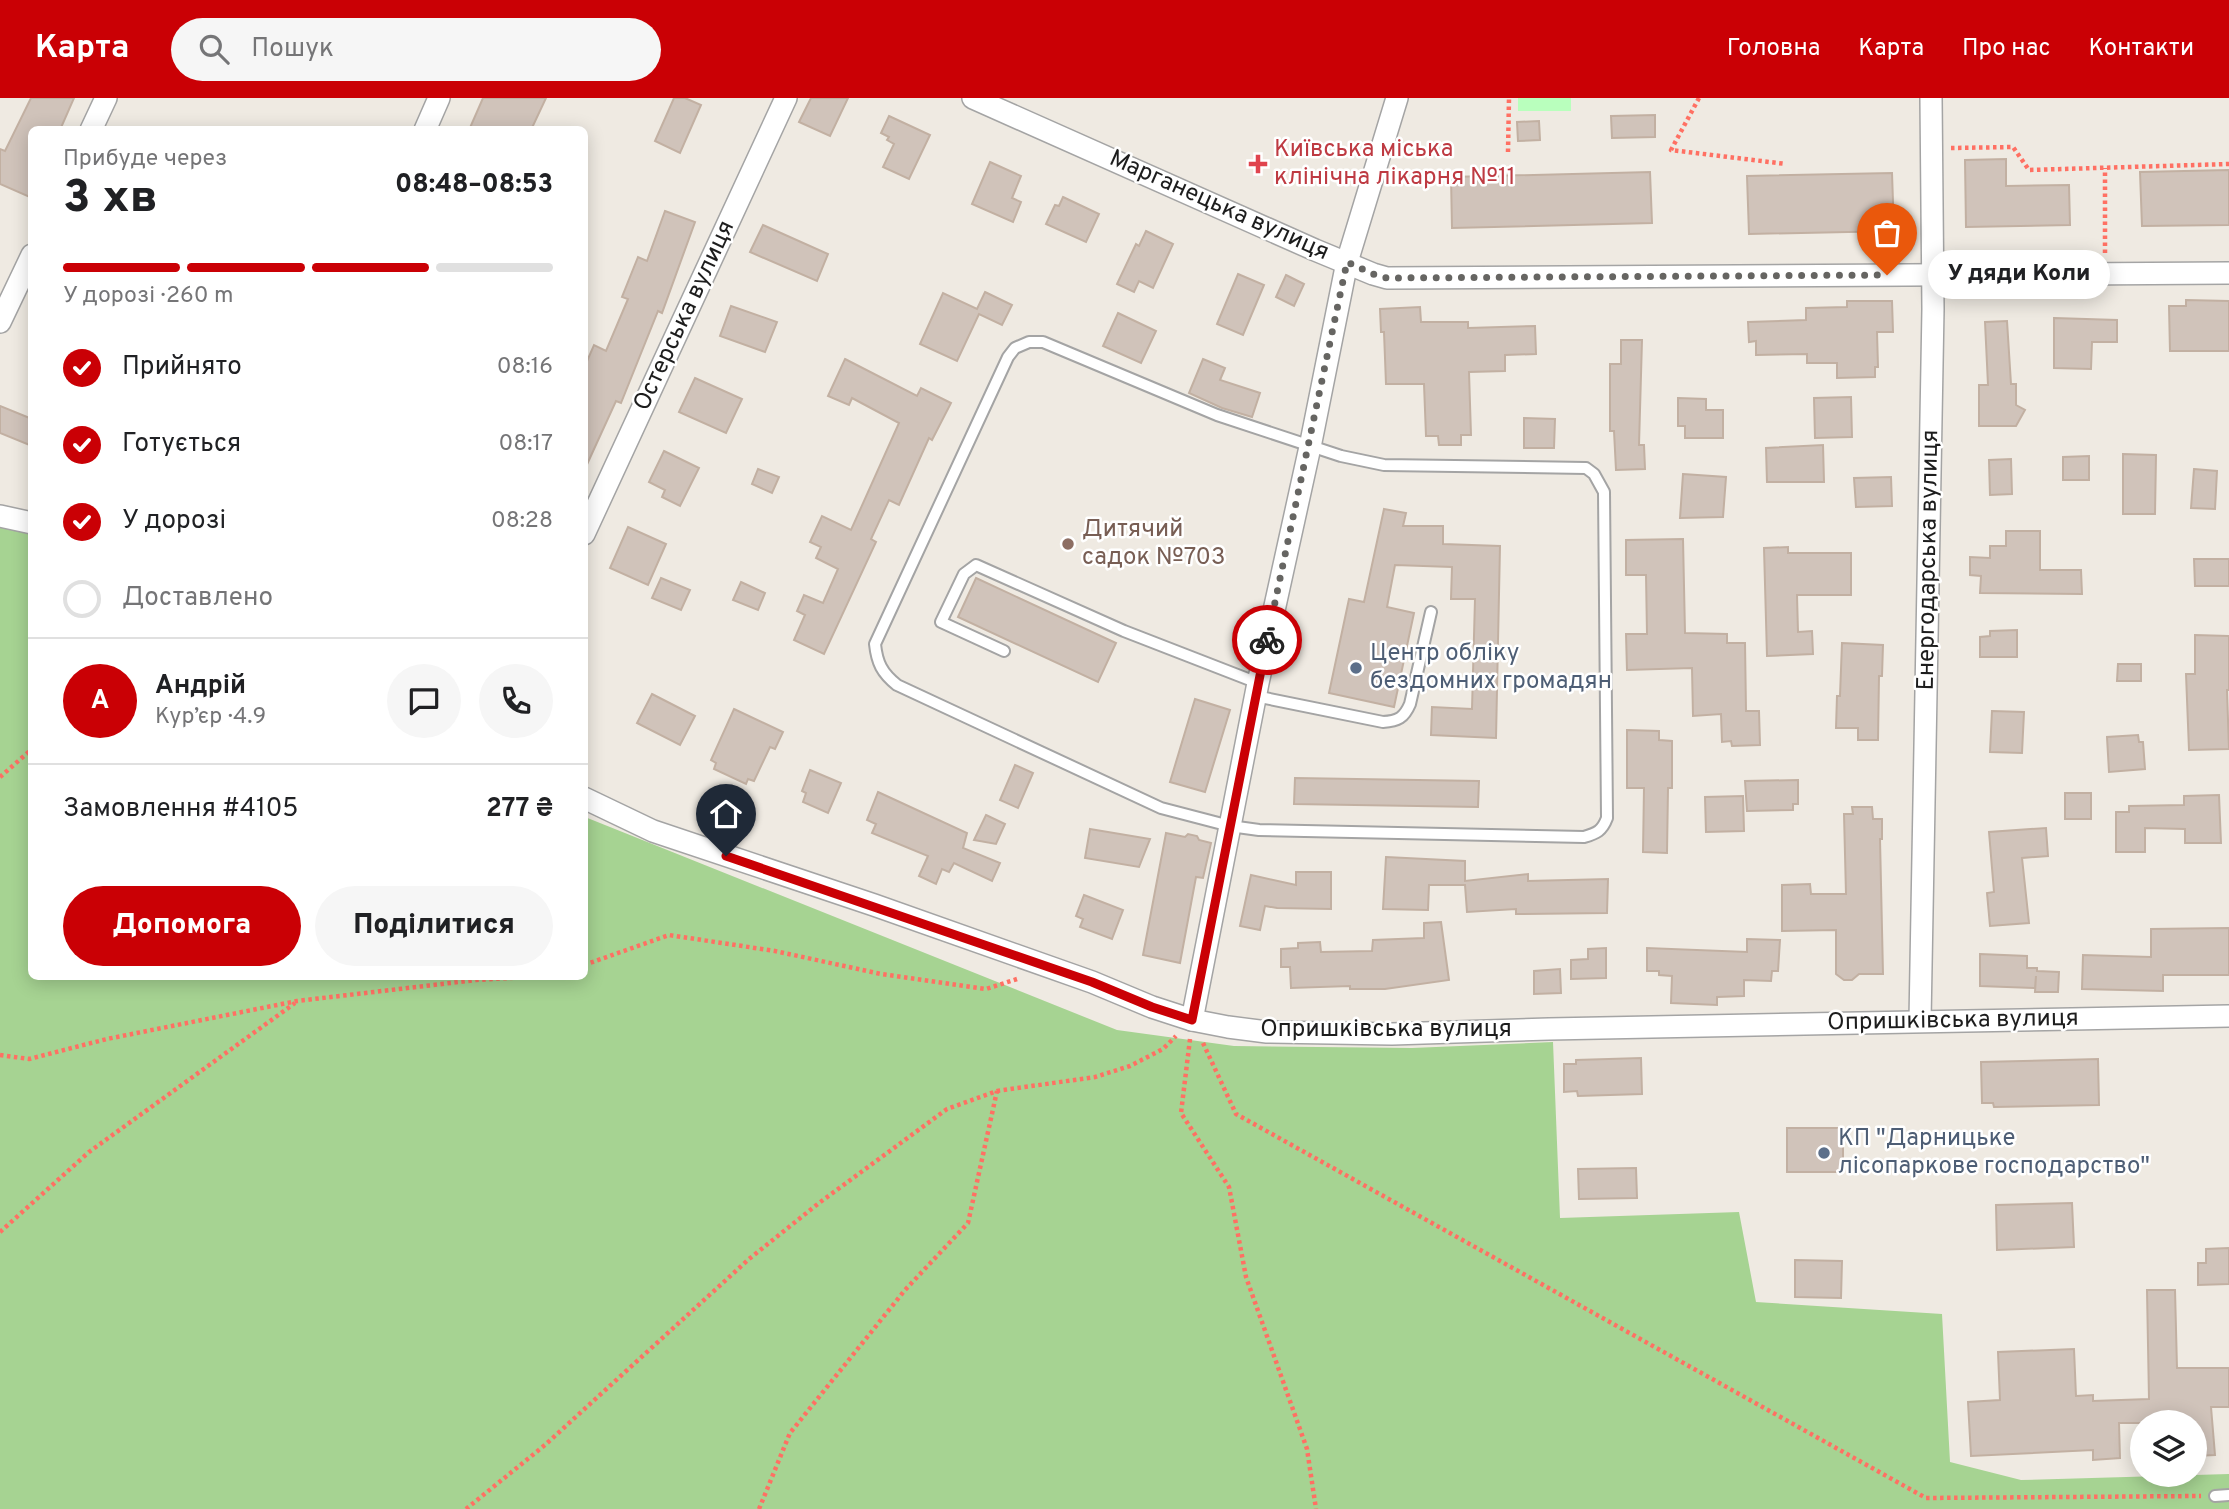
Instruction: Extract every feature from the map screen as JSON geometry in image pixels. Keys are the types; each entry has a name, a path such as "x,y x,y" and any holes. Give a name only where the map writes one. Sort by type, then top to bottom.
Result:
{"street":[{"path":"93,126 106,98"},
{"path":"427,126 439,98"},
{"name":"Остерська вулиця","path":"588,525 786,98"},
{"name":"Марганецька вулиця","path":"973,98 1387,278 2229,273"},
{"path":"1192,1020 1256,690 1310,447 1347,262 1396,98"},
{"name":"Енергодарська вулиця","path":"1920,1021 1933,275 1931,98"},
{"path":"0,322 28,264"},
{"path":"0,516 28,522"},
{"name":"Опришківська вулиця","path":"588,800 653,831 873,905 1192,1020 1267,1032 1392,1034 2229,1016"}],"lane":[{"path":"1029,342 1043,342 1217,415 1310,447 1384,465 1586,468 1594,474 1604,492 1607,818 1598,833 1584,837 1259,830 1230,826 1161,808 897,685 885,676 877,660 875,644 1008,357 1015,348 1029,342"},
{"path":"1004,652 942,622 964,574 976,565 1256,690 1383,722 1397,721 1406,714 1410,704 1431,612"},
{"path":"2215,1496 2229,1495"}],"path":[{"path":"1508,152 1509,98"},
{"path":"1699,98 1671,150 1786,164"},
{"path":"1943,148 2013,147 2029,170 2229,164"},
{"path":"2105,168 2105,257"},
{"path":"0,777 28,753"},
{"path":"588,964 669,935 775,951 881,974 986,989 1049,968"},
{"path":"0,1055 29,1059 107,1039 297,1001 476,980"},
{"path":"0,1232 89,1152 297,1001"},
{"path":"466,1509 545,1445 749,1259 819,1203 947,1109 997,1091 1095,1077 1130,1066 1163,1049 1192,1020"},
{"path":"1192,1020 1236,1114 1926,1497 2215,1496"},
{"path":"1192,1020 1181,1113 1229,1187 1246,1277 1307,1449 1316,1509"},
{"path":"759,1509 790,1433 905,1290 968,1223 997,1091"}],"green space":[{"path":"1518,98 1571,98 1571,111 1518,111"},
{"path":"0,526 28,533 28,980 588,980 588,818 1117,1030 1234,1046 1412,1048 1553,1042 1560,1218 1739,1212 1756,1302 1942,1314 1950,1462 2021,1480 2130,1477 2130,1487 2207,1487 2207,1475 2229,1474 2229,1509 0,1509"}],"building":[{"path":"31,98 74,98 62,126 28,126 28,196 0,184 0,149 5,151"},
{"path":"483,98 546,98 533,126 471,126"},
{"path":"674,98 685,98 701,105 680,153 655,141"},
{"path":"811,98 848,98 830,136 799,122"},
{"path":"1655,115 1655,137 1612,138 1611,116"},
{"path":"889,116 930,135 909,179 883,167 894,144 887,140 889,137 881,133"},
{"path":"1539,121 1540,140 1518,141 1517,122"},
{"path":"2006,159 2006,186 2069,185 2070,225 1966,227 1965,160"},
{"path":"990,162 1021,176 1012,198 1021,202 1013,222 972,204"},
{"path":"2229,170 2229,225 2142,226 2140,172"},
{"path":"1650,172 1652,223 1452,228 1451,177"},
{"path":"1892,173 1894,231 1749,234 1747,176"},
{"path":"1063,197 1099,214 1086,242 1046,224 1055,205 1059,206"},
{"path":"665,211 695,222 662,313 658,311 621,403 616,401 588,462 588,359 594,345 606,351 628,299 622,297 638,257 647,261"},
{"path":"763,225 828,254 817,281 750,252"},
{"path":"1146,231 1173,244 1153,288 1139,281 1134,292 1117,284 1136,244 1139,246"},
{"path":"1238,274 1264,285 1243,335 1217,324"},
{"path":"1286,275 1304,284 1294,306 1276,297"},
{"path":"985,292 1012,305 1002,325 979,314 957,361 920,344 943,293 977,309"},
{"path":"2186,300 2229,301 2229,351 2170,351 2169,306 2186,306"},
{"path":"1847,301 1892,301 1893,332 1877,332 1878,367 1875,367 1875,377 1837,378 1837,363 1807,363 1807,354 1756,355 1756,341 1749,342 1748,322 1806,320 1806,308 1847,307"},
{"path":"731,306 777,322 765,352 720,336"},
{"path":"1420,307 1421,322 1468,322 1468,328 1535,326 1536,354 1505,355 1505,371 1469,372 1471,435 1461,435 1461,445 1439,445 1438,436 1426,436 1424,384 1386,384 1384,332 1381,332 1380,309"},
{"path":"1118,313 1156,331 1141,363 1103,346"},
{"path":"2054,318 2117,320 2117,342 2092,342 2091,369 2054,368"},
{"path":"2007,321 2011,384 2016,384 2016,405 2025,410 2016,426 1979,426 1979,385 1988,385 1985,322"},
{"path":"1621,340 1642,340 1639,445 1644,445 1645,469 1616,470 1614,431 1610,431 1610,364 1621,364"},
{"path":"845,359 917,396 921,388 951,403 932,440 929,438 899,505 889,500 871,539 876,542 824,654 794,640 805,615 797,611 804,595 823,603 838,569 816,558 821,547 810,542 822,516 851,530 899,423 852,398 849,405 828,396"},
{"path":"1203,359 1225,368 1220,380 1260,393 1252,417 1222,408 1189,393"},
{"path":"695,378 742,399 726,433 679,412"},
{"path":"1851,397 1852,437 1815,438 1814,398"},
{"path":"1678,398 1706,399 1706,410 1723,410 1723,438 1685,438 1685,426 1678,426"},
{"path":"0,406 28,417 28,444 0,433"},
{"path":"1524,418 1555,419 1554,448 1524,448"},
{"path":"1823,445 1824,482 1767,482 1766,448"},
{"path":"664,451 699,468 680,506 662,497 665,490 649,482"},
{"path":"2123,454 2156,455 2155,514 2123,514"},
{"path":"2089,456 2089,480 2063,480 2063,457"},
{"path":"2011,459 2012,494 1990,495 1989,460"},
{"path":"758,469 779,477 772,493 752,484"},
{"path":"2194,469 2217,471 2215,509 2191,508"},
{"path":"1683,474 1726,477 1723,517 1680,518"},
{"path":"1891,477 1892,506 1856,507 1854,478"},
{"path":"1384,509 1406,513 1403,526 1443,526 1443,544 1500,546 1496,738 1431,735 1432,707 1472,709 1475,599 1451,599 1452,567 1395,565 1387,607 1414,613 1394,707 1329,693 1349,599 1364,602"},
{"path":"628,527 666,544 648,585 610,568"},
{"path":"2006,531 2040,531 2040,570 2081,570 2082,594 1980,593 1981,576 1970,575 1970,557 1990,558 1990,546 2006,546"},
{"path":"1683,539 1685,633 1727,634 1727,643 1745,643 1746,711 1759,711 1760,745 1732,746 1731,741 1722,742 1721,714 1693,716 1692,668 1627,670 1626,634 1647,634 1646,575 1626,575 1626,540"},
{"path":"1788,547 1788,553 1851,553 1851,595 1797,595 1798,632 1812,631 1813,654 1767,656 1764,548"},
{"path":"2194,559 2229,559 2229,586 2195,586"},
{"path":"661,578 690,590 681,610 652,598"},
{"path":"976,578 1116,643 1098,682 958,617"},
{"path":"741,582 765,593 758,610 733,600"},
{"path":"2017,630 2017,657 1980,657 1980,637 1990,636 1990,631"},
{"path":"2195,635 2229,636 2229,749 2189,750 2186,674 2195,674"},
{"path":"1842,643 1883,645 1882,676 1879,676 1878,740 1858,740 1858,728 1836,728"},
{"path":"2118,664 2141,664 2141,681 2117,681"},
{"path":"652,694 695,716 680,745 637,723"},
{"path":"1195,699 1230,710 1205,792 1170,782"},
{"path":"734,709 783,732 775,749 770,747 754,781 748,779 746,784 714,769 716,763 711,760"},
{"path":"1992,711 2024,712 2022,753 1990,752"},
{"path":"1627,730 1659,731 1659,740 1672,741 1667,853 1643,852 1644,788 1627,788"},
{"path":"2138,735 2139,742 2143,742 2145,769 2109,772 2107,737"},
{"path":"1015,765 1033,773 1018,808 1000,800"},
{"path":"810,770 841,783 828,813 803,802 806,793 802,791"},
{"path":"1295,778 1479,781 1478,807 1294,804"},
{"path":"1798,780 1798,804 1793,804 1793,810 1747,811 1745,781"},
{"path":"878,792 967,833 963,848 1000,863 992,881 954,863 949,872 942,869 936,884 919,876 928,856 872,833 876,824 867,820"},
{"path":"2065,793 2091,793 2091,819 2065,819"},
{"path":"2219,795 2221,843 2185,843 2185,829 2145,828 2145,852 2116,852 2116,812 2129,812 2129,806 2184,805 2184,796"},
{"path":"1743,796 1744,831 1706,832 1705,797"},
{"path":"1852,807 1872,807 1873,819 1882,819 1880,839 1883,974 1859,974 1852,980 1844,980 1836,974 1836,930 1782,931 1782,885 1810,884 1811,894 1846,894 1844,814 1853,814"},
{"path":"986,815 1005,824 996,844 974,840"},
{"path":"2046,828 2048,856 2022,858 2029,923 1990,926 1987,893 1994,892 1989,832"},
{"path":"1090,829 1150,839 1139,867 1085,858"},
{"path":"1166,833 1185,837 1188,834 1197,836 1199,840 1211,843 1203,878 1196,877 1180,963 1143,955"},
{"path":"1386,857 1465,861 1465,881 1528,874 1528,881 1608,879 1607,913 1516,914 1516,909 1467,912 1465,885 1429,885 1428,910 1383,909"},
{"path":"1296,872 1331,872 1331,909 1265,906 1260,930 1240,926 1251,875 1296,885"},
{"path":"1084,895 1123,910 1112,939 1080,927 1083,919 1076,916"},
{"path":"1441,922 1449,980 1385,989 1350,989 1350,986 1291,988 1290,967 1281,967 1281,949 1298,948 1298,943 1320,942 1321,952 1372,951 1373,940 1424,938 1424,923"},
{"path":"2229,928 2229,975 2163,975 2163,991 2082,989 2083,955 2151,957 2151,929"},
{"path":"1747,939 1780,940 1778,971 1772,971 1771,981 1744,980 1744,996 1717,997 1717,1005 1671,1003 1672,976 1659,975 1659,971 1647,971 1647,948 1747,952"},
{"path":"1606,948 1606,978 1571,979 1571,960 1588,959 1588,949"},
{"path":"1980,954 2027,956 2027,968 2059,972 2058,992 2035,992 2036,976 2035,988 1980,986"},
{"path":"1560,969 1561,993 1534,994 1534,971"},
{"path":"1641,1058 1642,1094 1578,1096 1577,1091 1564,1092 1564,1064 1576,1064 1576,1060"},
{"path":"2098,1059 2099,1105 1994,1107 1993,1103 1982,1103 1981,1062"},
{"path":"1787,1128 1843,1128 1843,1172 1787,1172"},
{"path":"1636,1168 1637,1198 1579,1199 1578,1169"},
{"path":"2072,1203 2074,1247 1997,1250 1996,1205"},
{"path":"2229,1248 2229,1284 2198,1285 2198,1263 2206,1263 2206,1249"},
{"path":"1795,1260 1842,1261 1841,1298 1795,1297"},
{"path":"2147,1290 2175,1290 2177,1368 2229,1368 2229,1407 2211,1407 2215,1455 2207,1455 2207,1410 2130,1410 2130,1423 2119,1423 2120,1458 2093,1460 2093,1450 1971,1456 1968,1402 2000,1400 1998,1352 2074,1349 2076,1396 2093,1395 2093,1401 2149,1399"}],"way so far":[{"path":"1267,640 1310,447 1347,262 1387,278 1887,275"}],"place":[{"name":"Київська міська клінічна лікарня №11","path":"1258,164"},
{"name":"У дяди Коли","path":"1887,275"},
{"name":"Дитячий садок №703","path":"1068,544"},
{"name":"Центр обліку бездомних громадян","path":"1356,668"},
{"name":"КП \"Дарницьке лісопаркове господарство\"","path":"1824,1153"}],"route":[{"path":"726,856 1092,982 1192,1020 1267,640"}]}
